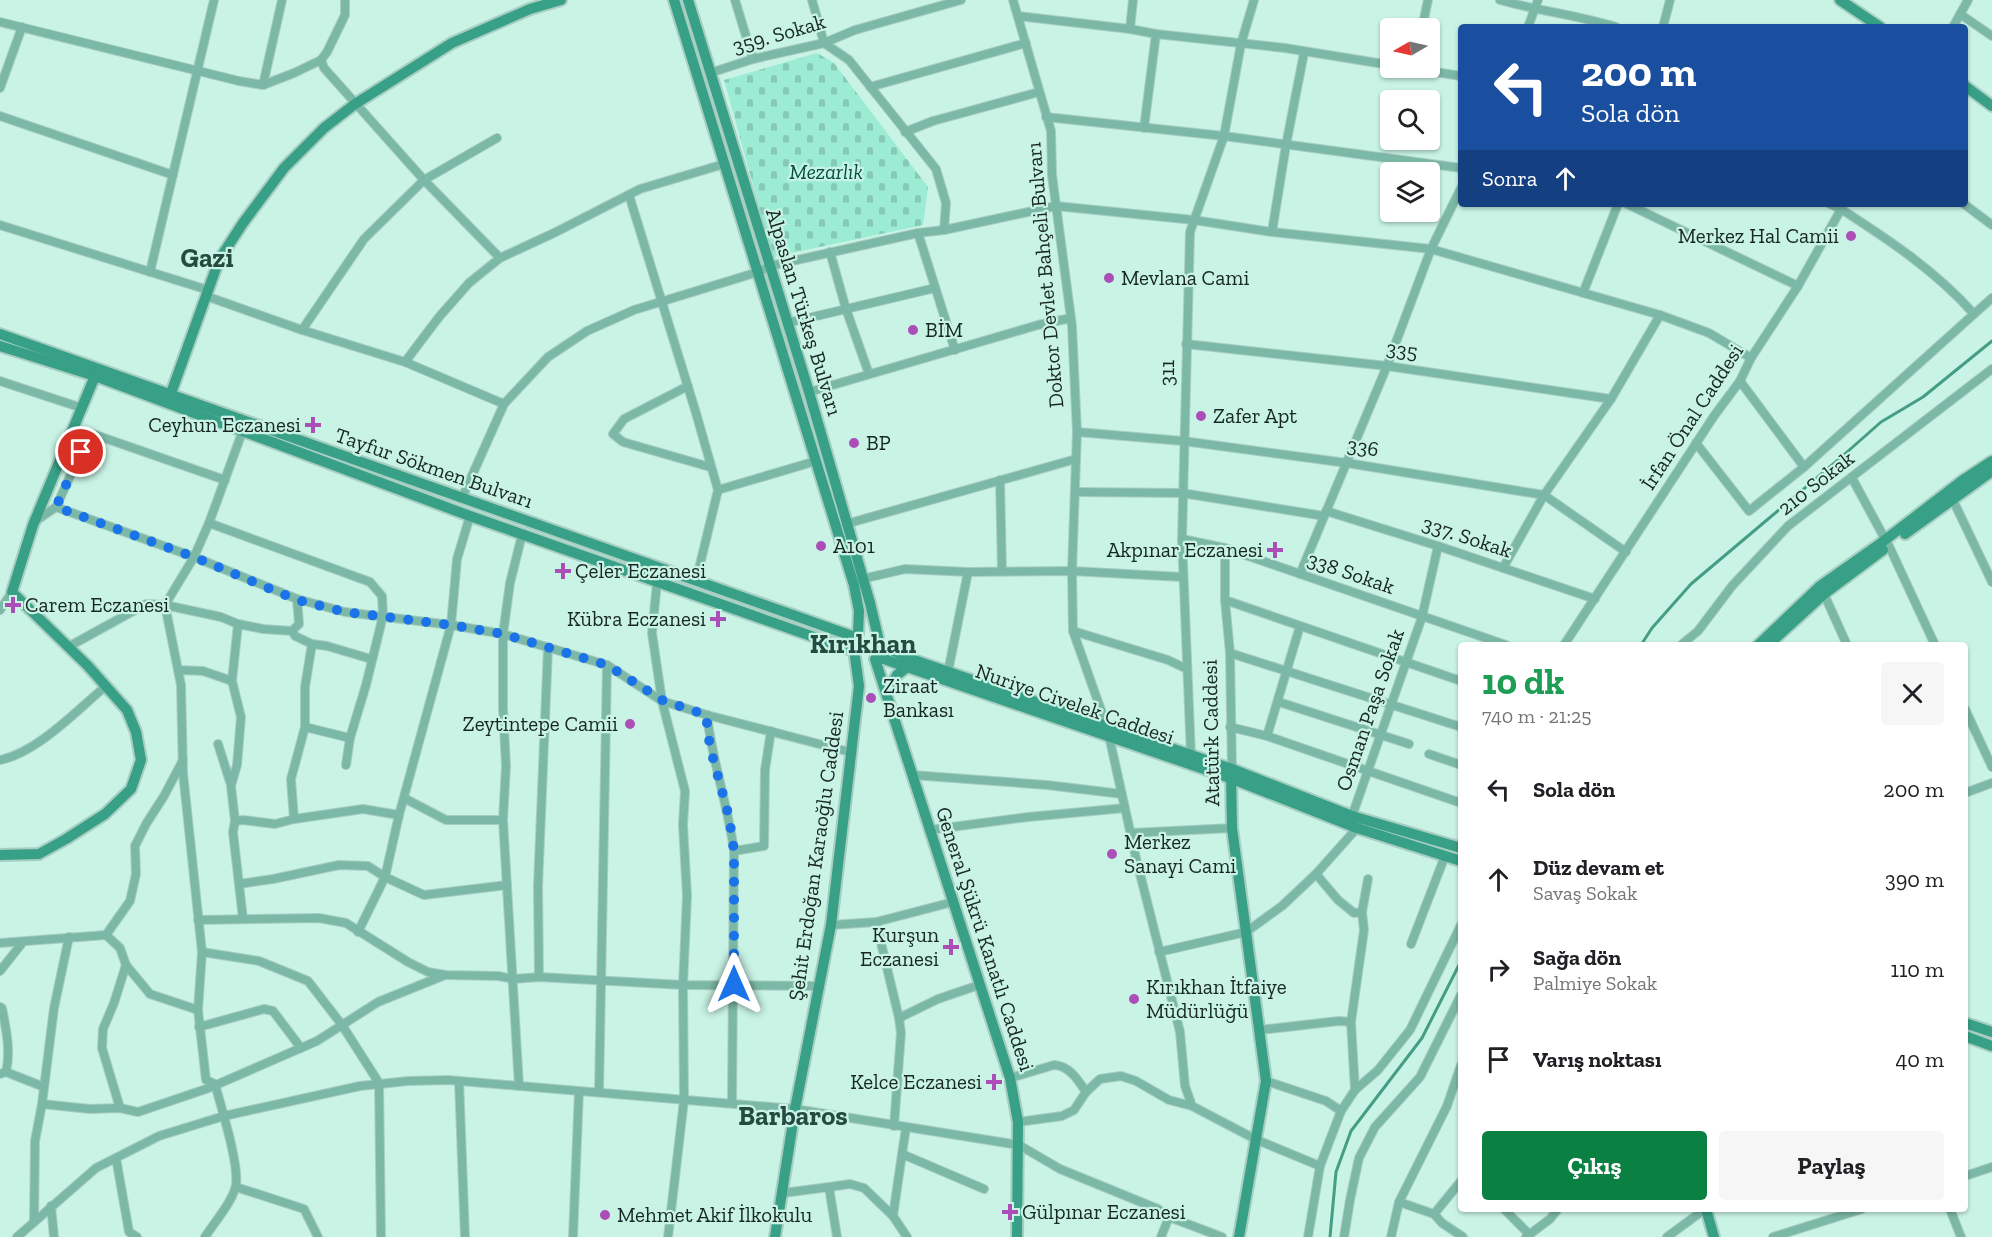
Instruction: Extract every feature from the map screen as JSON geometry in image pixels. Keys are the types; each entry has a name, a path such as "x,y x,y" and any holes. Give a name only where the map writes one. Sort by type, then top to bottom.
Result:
{"main road":[{"path":"170,396 219,260 284,168 324,128 355,104 452,43 519,14 561,0"},
{"name":"Alpaslan Türkeş Bulvarı","path":"674,0 854,585 859,611 857,636"},
{"name":"Alpaslan Türkeş Bulvarı","path":"688,0 809,392 862,579 878,650"},
{"path":"1840,0 1876,24"},
{"path":"1968,88 1992,106"},
{"name":"Tayfur Sökmen Bulvarı","path":"0,334 96,367 170,396 857,636"},
{"name":"Tayfur Sökmen Bulvarı","path":"0,346 95,376 470,516 853,654"},
{"path":"0,855 39,854 105,814 131,789 141,760 127,710 12,592 34,522 95,376"},
{"path":"1771,642 1824,594 1887,542 1963,480 1992,461"},
{"path":"1761,642 1820,586 1992,471"},
{"name":"Nuriye Civelek Caddesi","path":"857,636 866,632 878,650 907,667 1191,756 1357,828 1458,860"},
{"path":"853,654 851,646 857,636"},
{"name":"Nuriye Civelek Caddesi","path":"878,650 948,672 1108,731 1352,816 1458,847"},
{"name":"Nuriye Civelek Caddesi","path":"853,654 865,662 878,650"},
{"name":"General Şükrü Kanatlı Caddesi","path":"878,650 887,692 912,775 1010,1078 1018,1122 1017,1237"},
{"name":"Şehit Erdoğan Karaoğlu Caddesi","path":"775,1237 795,1109 831,925 859,686 853,654"},
{"path":"887,692 897,675 907,667"},
{"name":"Atatürk Caddesi","path":"1231,774 1232,828 1266,1081 1239,1237"},
{"path":"1968,1024 1992,1032"},
{"path":"1968,1038 1992,1046"},
{"path":"1706,1212 1714,1237"}],"street":[{"path":"150,272 214,0"},
{"path":"263,85 282,0"},
{"path":"0,22 263,85 321,60 345,15 345,0"},
{"path":"735,0 753,59"},
{"path":"812,0 824,42 849,60 936,169 946,202 944,230"},
{"name":"359. Sokak","path":"710,73 753,59 824,42 855,30 961,0"},
{"name":"Doktor Devlet Bahçeli Bulvarı","path":"1013,0 1051,131 1056,206 1071,318 1077,432 1072,571 1073,631 1108,731 1159,952 1180,1032 1185,1086 1192,1106"},
{"path":"1131,29 1133,0"},
{"name":"311","path":"1191,756 1182,577 1183,441 1190,232 1224,136 1241,44 1254,0"},
{"path":"1424,18 1428,0"},
{"path":"1500,0 1535,10 1604,24"},
{"path":"1529,24 1538,0"},
{"path":"1664,24 1670,0"},
{"path":"1955,24 1968,0"},
{"path":"1960,14 1992,36"},
{"path":"1018,16 1285,48 1304,53 1380,64"},
{"path":"0,88 22,27"},
{"path":"1144,128 1156,34"},
{"path":"870,87 1026,43"},
{"path":"1272,232 1304,53"},
{"path":"321,60 324,68 355,104 424,180 500,258"},
{"path":"1440,73 1458,76"},
{"path":"905,132 933,121 1040,92"},
{"path":"0,117 173,175"},
{"path":"1047,117 1224,136 1458,168"},
{"path":"302,330 364,239 424,180 497,138"},
{"path":"405,362 468,283 500,258 640,189 724,164"},
{"path":"1300,574 1387,366 1431,249 1458,194"},
{"path":"629,195 718,490 696,581"},
{"path":"462,498 504,404 548,357 587,331 634,310 771,266 918,233 944,230 1056,206 1194,220 1272,232 1431,249 1659,315 1709,333 1751,358"},
{"path":"1583,293 1617,207"},
{"path":"1633,207 1798,286"},
{"name":"İrfan Önal Caddesi","path":"1566,642 1696,443 1740,381 1751,358 1798,286 1842,207"},
{"path":"1844,207 1905,250 1956,294 1974,314"},
{"path":"1968,207 1992,225"},
{"path":"0,225 150,272 302,330 405,362 504,404"},
{"path":"918,233 955,350"},
{"path":"830,252 846,309 869,374"},
{"path":"787,323 935,288"},
{"path":"1696,443 1749,511 1804,467 1992,298"},
{"path":"1503,568 1544,495 1611,399 1659,315"},
{"path":"809,392 1038,325 1071,318"},
{"name":"335","path":"1186,344 1387,366 1611,399"},
{"name":"210 Sokak","path":"1684,642 1698,630 1732,586 1788,526 1992,369"},
{"path":"0,381 82,408"},
{"path":"1740,381 1804,467"},
{"path":"688,386 624,419 613,434 623,442 710,467"},
{"path":"215,1084 206,1080 199,1027 202,952 183,759 181,685 165,605 194,557 243,430"},
{"name":"336","path":"1077,432 1183,441 1347,463 1544,495 1626,552"},
{"path":"34,522 56,507 90,433 225,480"},
{"path":"846,524 1076,459"},
{"path":"718,490 816,461"},
{"path":"1852,478 1887,542 1934,642"},
{"path":"1000,480 1002,571"},
{"name":"337. Sokak","path":"1075,492 1182,493 1325,513 1438,546 1595,599"},
{"path":"1952,498 1992,582"},
{"path":"56,507 194,557 297,600 345,612 503,634 607,665 662,700 706,715 850,752"},
{"path":"358,932 385,878 399,815 451,625 457,559 470,516"},
{"path":"209,523 370,582 382,596 383,616 350,738 346,765"},
{"path":"519,1086 503,820 506,766 503,634 510,583 522,535"},
{"name":"338 Sokak","path":"1182,539 1225,548 1497,642"},
{"name":"Osman Paşa Sokak","path":"1352,816 1422,617 1438,546"},
{"name":"Atatürk Caddesi","path":"1225,548 1225,600 1230,653 1231,774"},
{"path":"862,579 905,569 968,572 1072,571 1182,577"},
{"path":"948,672 968,572"},
{"path":"657,583 652,633 662,700 685,791 683,825 687,896 684,1100 668,1237"},
{"path":"0,610 12,592"},
{"path":"1824,594 1846,642"},
{"path":"68,647 146,604 165,605 221,617 238,624 262,629 292,631 299,624 297,600"},
{"path":"1225,600 1458,680"},
{"path":"231,786 237,765 241,717 232,681 238,624"},
{"path":"1267,736 1300,626"},
{"path":"292,631 295,636 312,644 371,659"},
{"path":"1073,631 1168,660 1187,669"},
{"path":"294,819 291,779 305,727 305,687 312,644"},
{"path":"539,977 538,896 548,648"},
{"path":"1230,653 1458,726"},
{"path":"599,1092 607,665"},
{"path":"178,670 202,671 232,681"},
{"path":"0,760 16,757 105,686"},
{"path":"1279,702 1410,744"},
{"path":"706,715 710,747 729,817 734,851 732,1103"},
{"path":"1968,715 1992,767"},
{"path":"305,727 350,738"},
{"path":"1230,727 1267,736 1458,801"},
{"path":"734,851 765,846 765,770 771,731"},
{"path":"218,744 231,786 235,821 233,832 243,919"},
{"path":"1429,754 1458,764"},
{"path":"106,935 130,901 136,874 135,846 146,824 165,796 183,759"},
{"path":"912,775 1035,784 1122,794"},
{"path":"1968,792 1992,783"},
{"path":"404,798 446,820 503,820"},
{"path":"929,830 1028,817 1125,808"},
{"path":"235,821 275,824 363,809 399,815"},
{"path":"1159,952 1245,932 1282,906 1316,874 1357,828 1352,816"},
{"path":"1131,833 1232,828"},
{"path":"1411,944 1445,856"},
{"path":"239,884 339,865 368,866 385,878 424,895 507,885"},
{"path":"1316,874 1338,900 1354,912 1362,912"},
{"path":"1354,1090 1351,1022 1364,930 1362,912 1368,879"},
{"path":"831,925 876,922 953,902"},
{"path":"198,920 319,918 346,923 428,972 445,975 498,976 514,979 539,977 684,985 820,986"},
{"path":"876,922 899,1018 900,1052 894,1126"},
{"path":"1308,1237 1320,1166 1341,1111 1354,1090 1378,1070 1410,1030 1458,931"},
{"path":"0,943 106,935 120,948 126,965 150,994 198,1010"},
{"path":"34,1222 35,1141 54,1008 69,937"},
{"path":"0,971 22,942"},
{"path":"202,952 259,961 308,981 342,1025 379,1083 381,1237"},
{"path":"120,1108 102,1048 103,1029 126,965"},
{"path":"42,1104 90,1109 120,1108 138,1112 215,1084 317,1041 378,1002 445,975"},
{"path":"899,1018 938,999 979,985"},
{"path":"1344,1237 1359,1158 1376,1127 1420,1077 1458,1000"},
{"path":"0,1007 7,1033 8,1064 3,1073 44,1088"},
{"path":"199,1027 264,1009 273,1011 301,1048"},
{"path":"1260,1030 1330,1022 1351,1022"},
{"path":"1010,1078 1054,1065 1061,1066 1067,1068 1086,1092"},
{"path":"1391,1237 1399,1202 1447,1106 1458,1074"},
{"path":"1018,1122 1062,1116 1074,1110 1086,1092 1100,1079 1121,1076 1136,1081 1169,1100 1192,1106 1257,1140 1320,1166"},
{"path":"17,1237 96,1168 159,1136 224,1116 360,1086 408,1081 459,1081 795,1109 1019,1145 1060,1169 1222,1237"},
{"path":"459,1081 465,1237"},
{"path":"1266,1081 1326,1101 1341,1111"},
{"path":"205,1237 222,1213 236,1187 236,1176 224,1116 215,1084"},
{"path":"573,1237 579,1091"},
{"path":"893,1216 906,1128"},
{"path":"902,1154 984,1189"},
{"path":"116,1158 129,1233 137,1237"},
{"path":"1968,1175 1992,1167"},
{"path":"783,1193 850,1184 864,1188 893,1216 907,1237"},
{"path":"1434,1214 1458,1185"},
{"path":"236,1187 304,1209 318,1237"},
{"path":"829,1187 837,1237"},
{"path":"1399,1202 1434,1214 1442,1223 1463,1237"},
{"path":"51,1206 54,1237"},
{"path":"1507,1212 1527,1235 1550,1219 1556,1212"},
{"path":"1667,1237 1701,1212"},
{"path":"1773,1237 1852,1212"},
{"path":"1951,1212 1961,1237"},
{"path":"1161,1237 1170,1217"}],"green space":[{"name":"Mezarlık","path":"817,53 834,63 928,187 923,225 773,257 724,80"}],"waterway":[{"path":"1643,642 1652,628 1691,584 1881,422 1923,397 1992,341"},
{"path":"1330,1237 1336,1172 1351,1131 1422,1038 1458,967"}],"place":[{"name":"Merkez Hal Camii","path":"1851,236"},
{"name":"Mevlana Cami","path":"1109,278"},
{"name":"BİM","path":"913,330"},
{"name":"Zafer Apt","path":"1201,416"},
{"name":"Ceyhun Eczanesi","path":"313,425"},
{"name":"BP","path":"854,443"},
{"name":"A101","path":"821,546"},
{"name":"Akpınar Eczanesi","path":"1275,550"},
{"name":"Çeler Eczanesi","path":"563,571"},
{"name":"Carem Eczanesi","path":"13,605"},
{"name":"Kübra Eczanesi","path":"718,619"},
{"name":"Ziraat Bankası","path":"871,698"},
{"name":"Zeytintepe Camii","path":"630,724"},
{"name":"Merkez Sanayi Cami","path":"1112,854"},
{"name":"Kurşun Eczanesi","path":"951,947"},
{"name":"Kırıkhan İtfaiye Müdürlüğü","path":"1134,999"},
{"name":"Kelce Eczanesi","path":"994,1082"},
{"name":"Gülpınar Eczanesi","path":"1010,1212"},
{"name":"Mehmet Akif İlkokulu","path":"605,1215"}],"district":[{"name":"Gazi","path":"207,258"},
{"name":"Kırıkhan","path":"863,644"},
{"name":"Barbaros","path":"793,1116"}],"route":[{"path":"81,452 56,507 194,557 297,600 345,612 503,634 607,665 662,700 706,715 710,747 729,817 734,851 734,984"}]}
